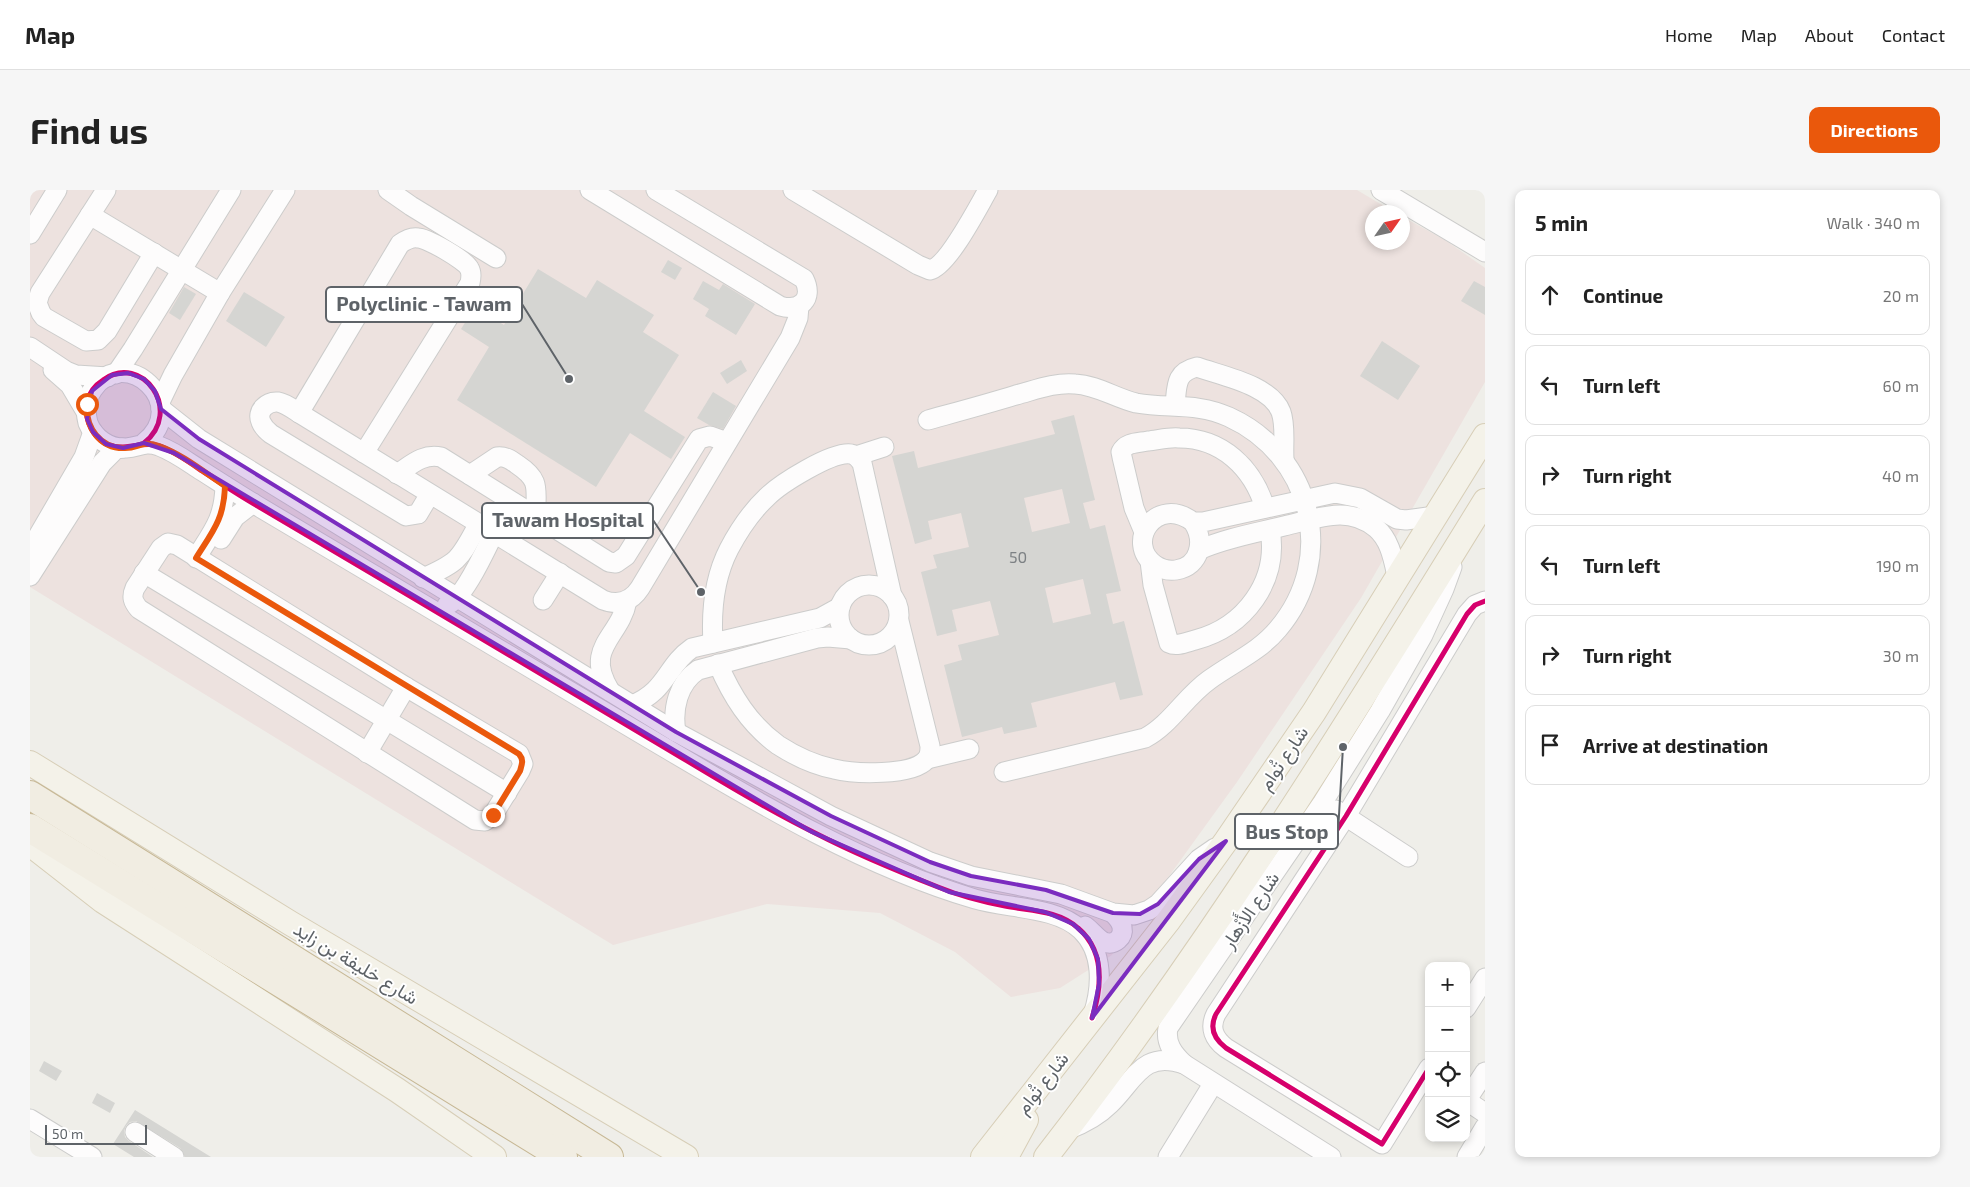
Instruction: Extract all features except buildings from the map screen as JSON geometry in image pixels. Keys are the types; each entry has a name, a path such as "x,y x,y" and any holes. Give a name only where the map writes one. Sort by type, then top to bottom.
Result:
{"highway":[{"name":"شارع خليفة بن زايد","path":"30,795 609,1157"},
{"path":"30,828 563,1157"}],"main road":[{"name":"شارع تُوام","path":"987,1155 1169,920 1226,841 1314,712 1485,436"},
{"name":"شارع تُوام","path":"1046,1157 1139,1033 1212,929 1340,734 1485,500"},
{"name":"شارع خليفة بن زايد","path":"30,763 298,928 686,1157"},
{"path":"30,844 103,901 389,1084 494,1157"}],"street":[{"path":"30,234 56,190"},
{"path":"106,190 38,298 38,308 41,313 86,342 98,340 104,336 154,254"},
{"path":"86,412 92,391 102,380 112,376 133,350 231,190"},
{"path":"389,190 411,206 496,258"},
{"path":"590,190 780,306 789,309 799,306 805,301 808,294 804,279 656,190"},
{"path":"793,190 918,265 930,270 935,268 948,255 988,190"},
{"path":"1381,190 1484,253"},
{"path":"144,443 157,428 160,405 173,375 220,293 282,192"},
{"path":"411,206 414,224 412,238"},
{"path":"90,214 220,293"},
{"path":"299,413 396,250 405,240 423,238 462,261 471,273 470,283 364,453"},
{"path":"610,691 602,674 601,656 607,640 623,614 627,601 636,593 646,578 790,338 798,318 799,306"},
{"path":"30,347 66,371 76,374 112,376 128,374 144,379 152,387 160,405 199,439 423,578 676,732 831,816 930,862 972,876 1061,894 1113,913 1134,915 1149,910 1166,897 1200,860 1226,841"},
{"path":"30,357 56,372 70,385 86,412 93,432 106,444 123,448"},
{"path":"1175,405 1177,384 1181,376 1188,369 1197,367 1259,389 1276,402 1281,412 1284,459"},
{"path":"928,420 1058,384 1089,386 1131,402 1146,405 1193,406 1210,410 1243,424 1258,434 1284,459 1296,479 1304,499 1309,520 1310,556 1303,587 1292,609 1278,629 1254,651 1217,674 1195,691 1160,728 1144,738 1004,772"},
{"path":"430,494 418,514 406,516 271,434 261,424 262,410 266,405 280,402 603,600 615,603 627,601"},
{"path":"30,550 84,457 93,432"},
{"path":"620,562 626,556 699,439 710,436 727,442"},
{"path":"1265,508 1251,476 1227,452 1212,444 1195,439 1178,438 1128,445 1121,452 1134,508 1144,532 1144,550 1150,561 1153,585 1169,642 1176,644 1206,637 1233,623 1244,613 1262,589 1271,560 1272,541 1270,530"},
{"path":"30,576 102,463 116,449 144,443 159,446 174,453 253,503 735,789 835,843 949,892 985,902 1073,918 1102,940 1109,943 1117,941 1122,929 1120,921 1113,913"},
{"path":"713,643 713,611 720,573 739,531 752,512 786,481 806,469 847,454 856,456 884,447"},
{"path":"856,456 862,463 892,596"},
{"path":"397,474 422,458 441,457 609,562 620,562 646,578"},
{"path":"470,475 497,457 508,458 528,471 534,478 536,516"},
{"path":"202,561 220,520 225,486"},
{"path":"1193,522 1222,518 1326,494 1344,493 1360,498 1397,519 1406,520 1435,516"},
{"path":"202,561 229,524 253,503"},
{"path":"1144,532 1149,523 1166,513 1176,513 1185,516 1193,522 1198,530 1199,550 1192,563 1178,570 1163,569 1150,561"},
{"path":"1199,550 1225,541 1309,520 1348,515 1364,520 1374,526 1387,542 1397,576"},
{"path":"423,578 458,560 486,529"},
{"path":"397,588 407,588 443,605 450,604 457,598 466,584 486,529"},
{"name":"شارع الأَزْهار","path":"1331,1157 1184,1064 1173,1052 1167,1040 1168,1028 1324,802 1380,711 1423,635 1444,589 1460,541"},
{"path":"168,543 176,545 202,561 406,687 519,754 523,764 493,815 480,822 139,610 133,603 132,595 144,573 161,548 168,543"},
{"path":"144,573 507,793"},
{"path":"543,600 560,574"},
{"path":"851,639 841,624 840,607 845,597 853,590 863,586 878,587 892,596 897,603 899,621 930,746 930,753 927,759"},
{"path":"1425,1075 1378,1151 1226,1048 1217,1040 1212,1029 1216,1014 1346,816 1467,614 1475,605 1485,601"},
{"path":"632,705 642,701 658,689 684,654 692,648 820,618 840,607"},
{"path":"676,732 674,722 676,703 687,680 698,670 828,636 851,639 860,644 880,644 895,631 899,621"},
{"path":"718,664 736,701 748,718 762,732 796,756 815,764 854,773 895,771 915,766 927,759 969,749"},
{"path":"367,753 406,687"},
{"path":"1324,802 1408,857"},
{"path":"1055,915 1069,921 1082,930 1094,948 1100,970 1098,997 1092,1018"},
{"path":"1467,1007 1485,978"},
{"name":"شارع الأَزْهار","path":"1067,1130 1084,1123 1101,1112 1115,1099 1132,1077 1148,1064 1169,1060 1184,1064"},
{"path":"1469,1097 1485,1072"},
{"path":"1168,1157 1213,1084"},
{"path":"1470,1104 1485,1113"},
{"path":"30,1119 92,1157"},
{"path":"1468,1147 1485,1127"},
{"path":"134,1132 174,1157"}],"highlighted area":[{"path":"128,373 144,379 155,391 161,409 199,439 676,732 831,816 930,862 971,876 1046,890 1113,913 1140,914 1158,904 1199,859 1226,841 1092,1018 1099,984 1098,959 1089,939 1073,924 1045,912 949,892 812,832 174,453 144,443 123,448 106,444 93,432 87,419 92,391 112,375"}],"shaded area":[{"path":"30,190 1357,190 1382,205 1365,205 1365,250 1410,250 1410,221 1445,240 1485,268 1485,382 1361,598 1237,782 1112,955 1060,988 1011,997 955,952 880,913 767,904 613,945 30,587"}],"cycle path":[{"path":"144,443 155,430 160,416 159,402 153,389 144,379 131,374 118,373 103,380 89,395 86,413 93,432 107,445 122,447 152,444 171,451 224,486 731,787 795,823 862,855 955,893 988,903 1053,914 1070,922 1087,937 1097,958 1099,982 1092,1018"},
{"path":"1425,1074 1382,1144 1226,1048 1218,1041 1214,1033 1213,1024 1216,1014 1346,816 1467,614 1475,605 1485,601"}],"place":[{"name":"Polyclinic - Tawam","path":"569,379"},
{"name":"Tawam Hospital","path":"701,592"},
{"name":"Bus Stop","path":"1343,747"}],"route":[{"path":"87,404 86,412 89,426 99,439 106,444 123,448 130,448 144,443 159,446 174,453 225,486 220,520 196,558 519,754 523,764 493,815"}]}
